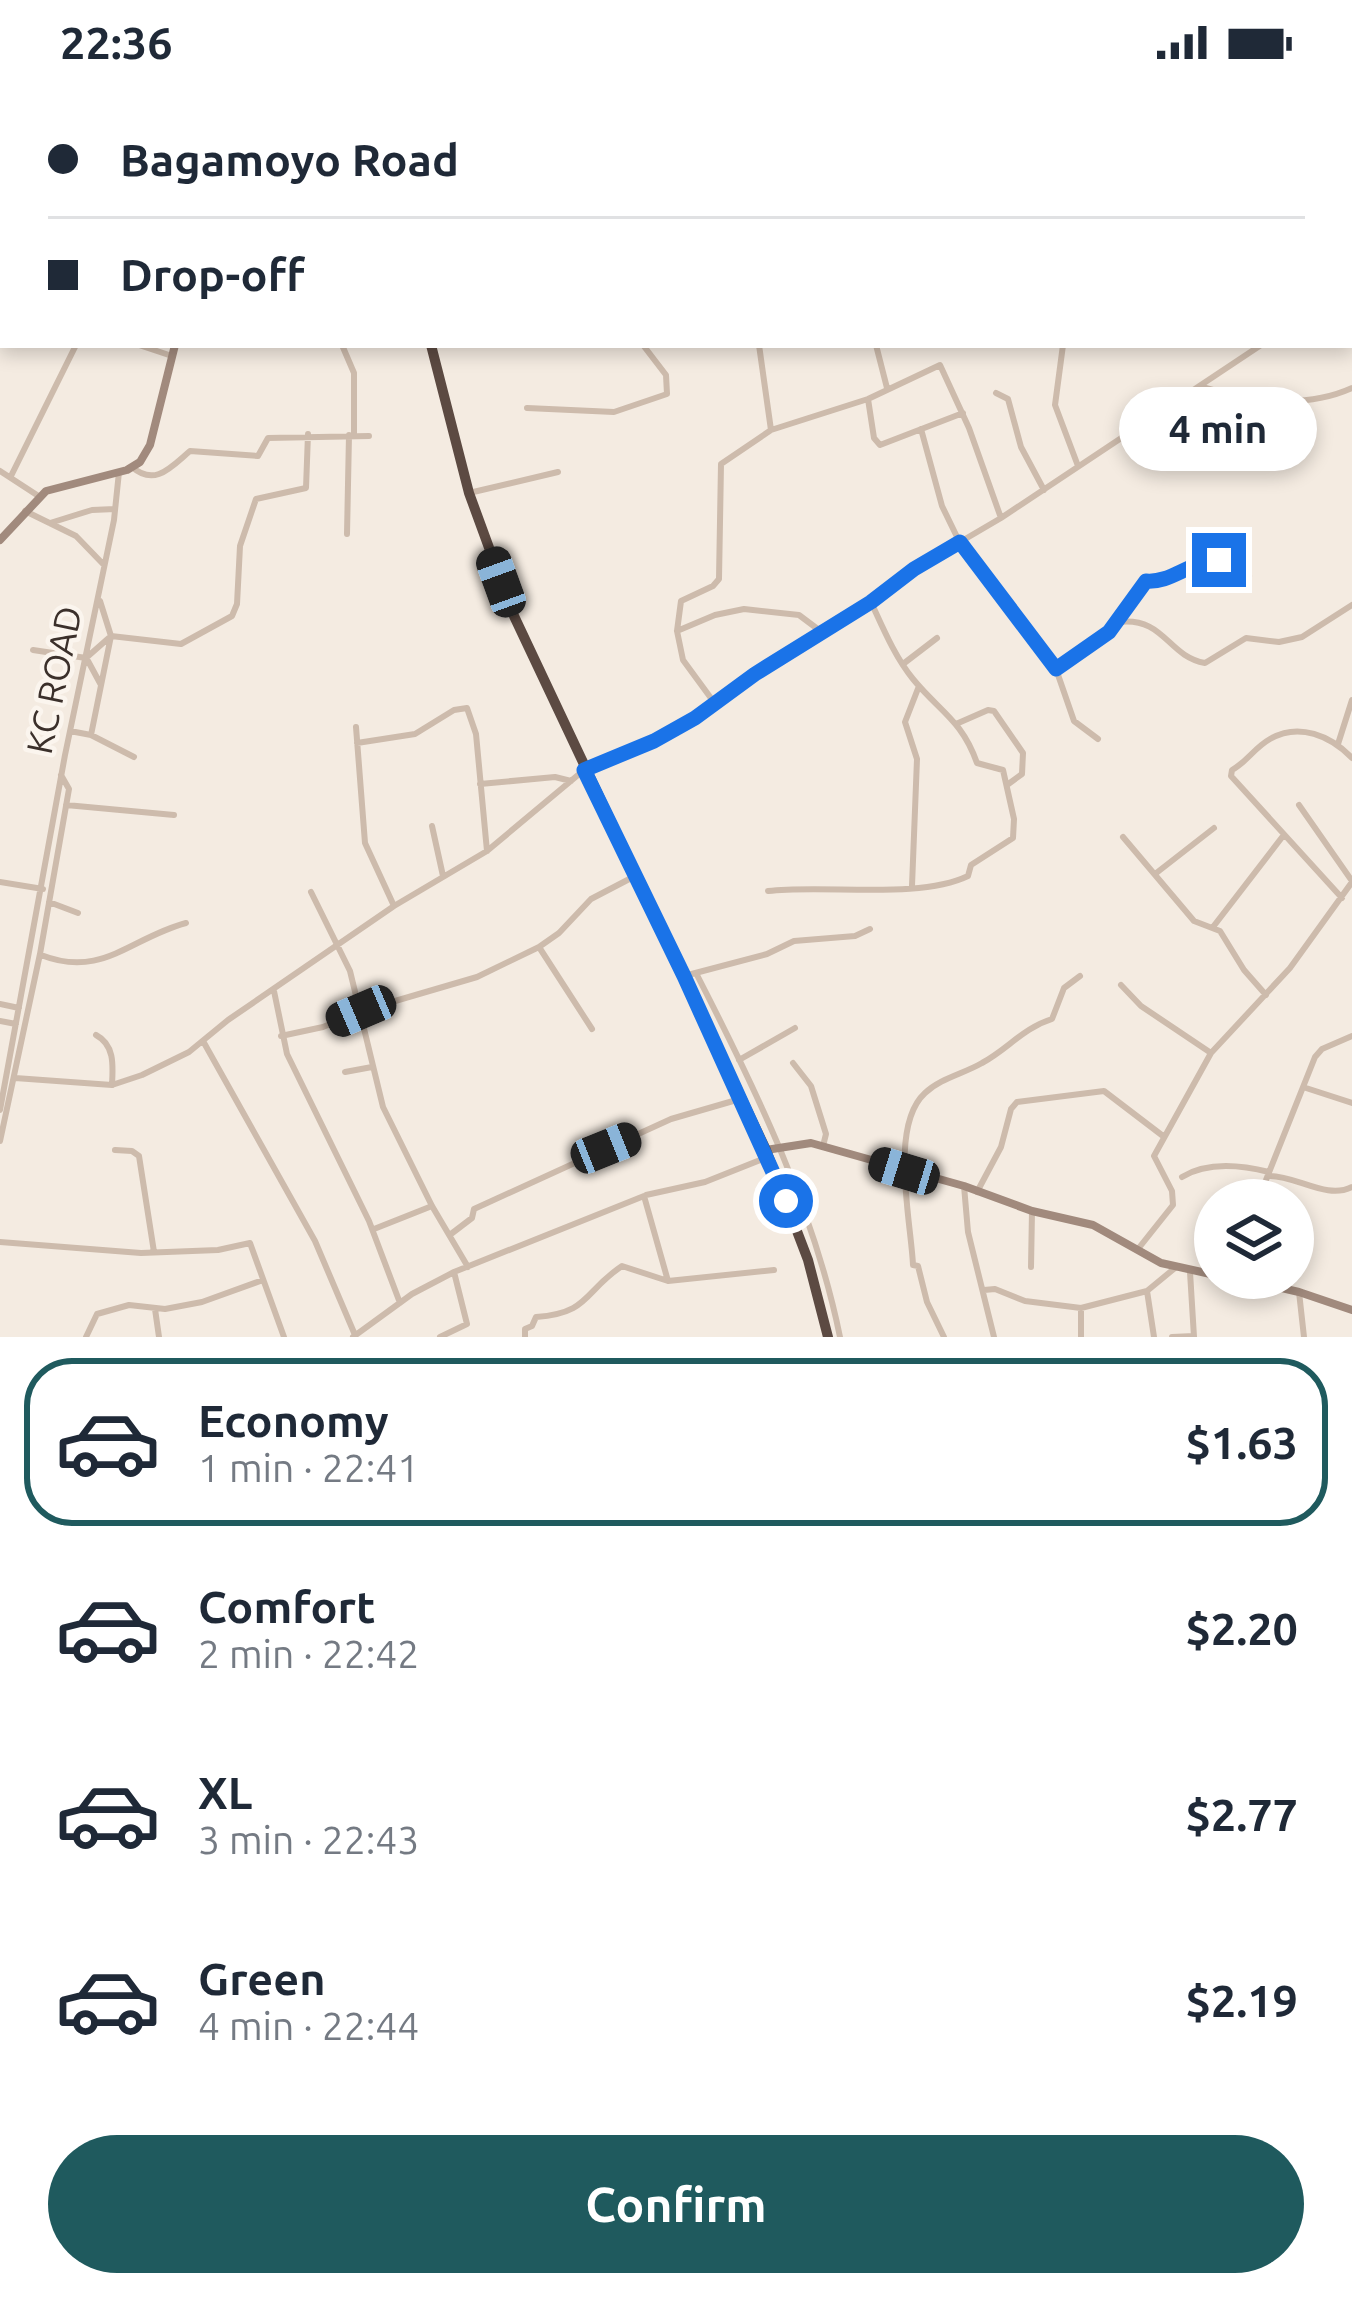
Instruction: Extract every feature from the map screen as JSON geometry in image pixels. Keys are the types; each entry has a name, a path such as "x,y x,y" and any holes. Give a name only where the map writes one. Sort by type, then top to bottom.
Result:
{"highway":[{"path":"432,348 470,493 514,616 584,770 690,974 740,1099 791,1199 828,1337"}],"street":[{"path":"11,476 75,348"},
{"path":"148,348 172,356"},
{"path":"0,540 46,491 132,467 150,445 174,348"},
{"path":"343,348 354,373 347,534"},
{"path":"527,408 614,412 667,394 666,375 645,348"},
{"path":"759,348 771,430"},
{"path":"878,348 887,388"},
{"path":"1063,348 1055,405 1078,466"},
{"path":"15,1078 112,1085 142,1076 203,1041 394,906 487,851 584,770 654,741 716,705 914,569 1001,518 1257,348"},
{"path":"716,705 683,660 677,631 681,601 713,586 719,578 721,464 771,430 868,399 940,365 1001,518"},
{"path":"1203,387 1240,398 1274,401 1352,388"},
{"path":"996,393 1008,399 1022,448 1044,490"},
{"path":"868,399 877,444 962,413"},
{"path":"921,429 942,506 960,542 1056,669 1074,721 1098,739"},
{"path":"33,650 86,658 111,636 183,643 232,616 237,604 240,546 256,499 306,488 308,434"},
{"path":"132,467 144,476 156,476 190,451 258,456 268,438 370,436"},
{"path":"0,471 40,497"},
{"name":"KC ROAD","path":"0,1110 2,1079 36,952 62,775 99,598 119,472"},
{"path":"470,493 559,472"},
{"path":"50,524 92,510 115,509"},
{"path":"25,511 80,539 104,565"},
{"path":"1056,669 1119,622 1146,581 1165,582 1189,564 1226,560 1250,576"},
{"path":"91,735 111,636 99,598"},
{"path":"768,891 863,890 964,878 971,865 1010,843 1015,832 1000,766 979,766 947,710 919,686 903,664 871,602"},
{"path":"1119,622 1152,626 1186,656 1205,662 1246,638 1280,641 1302,637 1352,605"},
{"path":"677,631 744,609 799,615 823,633"},
{"path":"903,664 938,638"},
{"path":"86,658 101,685"},
{"path":"912,886 917,759 905,722 919,686"},
{"path":"1338,744 1352,700"},
{"path":"357,743 415,734 454,710 467,708 476,734 487,851"},
{"path":"956,724 994,711 1024,757 1022,774 1007,785"},
{"path":"356,727 364,843 394,906"},
{"path":"70,731 91,735 134,757"},
{"path":"1342,898 1233,783 1232,770 1254,758 1271,738 1318,733 1352,758"},
{"path":"0,1141 66,805 68,784 62,775"},
{"path":"480,784 555,777 572,781"},
{"path":"66,805 174,815"},
{"path":"1138,1249 1173,1205 1172,1191 1155,1163 1163,1136 1211,1053 1322,928 1352,881 1300,806"},
{"path":"432,826 443,876"},
{"path":"1155,874 1214,828"},
{"path":"1213,927 1283,836"},
{"path":"1124,837 1194,921 1220,931 1266,995"},
{"path":"281,1036 323,1027 477,976 538,947 596,896 637,875"},
{"path":"0,882 43,889"},
{"path":"311,892 339,946 361,1011 383,1107 468,1268"},
{"path":"49,902 78,913"},
{"path":"36,952 66,963 103,960 158,931 186,923"},
{"path":"770,1151 740,1060 690,974 767,954 794,941 855,936 870,929"},
{"path":"538,947 592,1029"},
{"path":"944,1337 927,1302 918,1266 913,1265 904,1171 911,1114 921,1096 939,1083 982,1064 1029,1027 1052,1018 1064,988 1080,976"},
{"path":"1121,985 1141,1006 1211,1053"},
{"path":"274,990 281,1036 373,1230 400,1303"},
{"path":"0,1004 19,1008"},
{"path":"0,1021 16,1024"},
{"path":"740,1060 795,1028"},
{"path":"96,1035 106,1041 111,1053 112,1085"},
{"path":"1266,1179 1315,1057 1322,1048 1352,1036"},
{"path":"203,1041 315,1241 354,1336 454,1272 643,1195 705,1182 770,1151 812,1142 1032,1211 1093,1225 1175,1268 1194,1272"},
{"path":"8,1061 18,1063"},
{"path":"793,1063 812,1086 826,1134 824,1146"},
{"path":"345,1072 372,1067"},
{"path":"1306,1088 1352,1103"},
{"path":"977,1192 1001,1147 1011,1108 1017,1102 1104,1091 1163,1136"},
{"path":"451,1234 472,1217 476,1207 548,1173 671,1120 740,1099"},
{"path":"115,1150 139,1156 154,1252"},
{"path":"1182,1177 1205,1168 1238,1166 1336,1192 1352,1187"},
{"path":"964,1186 968,1232 994,1337"},
{"path":"643,1195 668,1281"},
{"path":"791,1199 823,1269 840,1337"},
{"path":"373,1230 432,1206"},
{"path":"1031,1267 1032,1211"},
{"path":"0,1242 154,1252 218,1250 250,1243 284,1337"},
{"path":"525,1337 536,1317 560,1316 579,1308 605,1277 622,1266 668,1281 773,1270"},
{"path":"984,1290 1081,1308 1147,1291 1175,1268"},
{"path":"440,1337 466,1324 454,1272"},
{"path":"1172,1337 1194,1337 1190,1272"},
{"path":"86,1337 98,1314 129,1305 155,1309 202,1302 262,1280"},
{"path":"1147,1291 1154,1337"},
{"path":"1314,1297 1352,1310"},
{"path":"1300,1299 1304,1337"},
{"path":"1081,1308 1081,1337"},
{"path":"155,1309 160,1337"}],"route":[{"path":"786,1201 584,770 695,718 960,542 1056,669 1109,632 1146,581 1165,582 1189,564 1219,560"}]}
